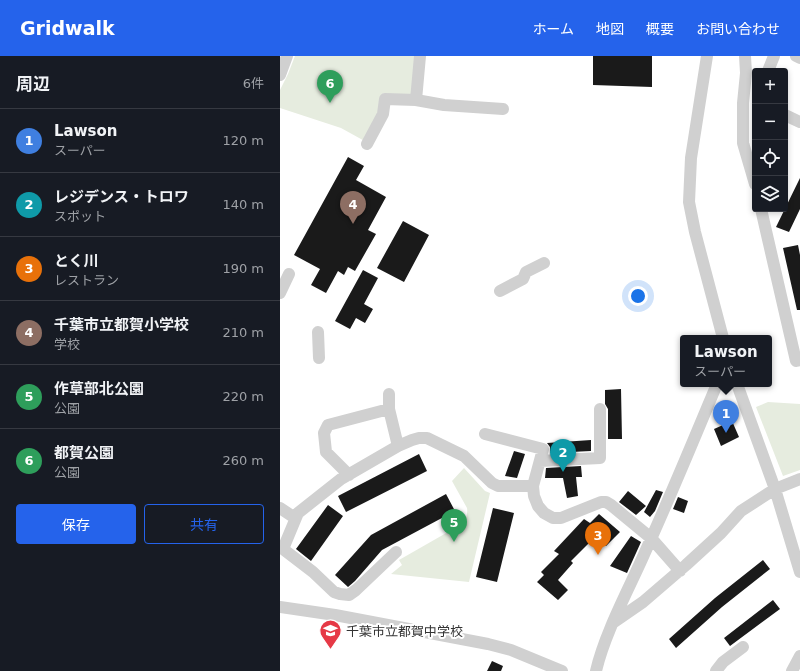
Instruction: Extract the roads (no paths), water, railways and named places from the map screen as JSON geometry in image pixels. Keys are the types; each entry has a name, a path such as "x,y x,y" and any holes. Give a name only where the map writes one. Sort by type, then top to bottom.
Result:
{"street":[{"path":"280,75 287,56"},
{"path":"416,100 420,56"},
{"path":"707,56 691,158 689,202 695,232 722,335"},
{"path":"745,56 746,73 743,103 743,143 753,176"},
{"path":"769,68 774,56"},
{"path":"796,56 800,58"},
{"path":"367,144 383,114 385,98 416,100 444,105 503,109"},
{"path":"788,116 800,122"},
{"path":"762,212 796,361 800,360"},
{"path":"500,291 523,279 526,272 544,264"},
{"path":"280,293 290,274"},
{"path":"318,332 319,358"},
{"path":"596,671 602,651 652,538 716,387"},
{"path":"738,387 775,489 800,572"},
{"path":"389,394 389,409 398,446"},
{"path":"349,476 326,452 324,432 328,425 389,409"},
{"path":"540,461 600,458 600,409"},
{"path":"485,434 542,449 533,486 534,496 538,506 544,513 554,518 561,518 601,502 606,502 652,538 680,571"},
{"path":"396,552 349,595 334,592 313,572 283,549 298,513 341,479 349,476 398,446 419,438 427,438 464,456 492,483 498,486 533,486"},
{"path":"614,623 643,602 680,571 721,533 741,511 775,489 800,479"},
{"path":"280,508 295,518"},
{"path":"280,607 335,615 488,644 511,650 562,671"},
{"path":"716,671 723,662 743,647"},
{"path":"792,671 800,656"}],"place":[{"name":"都賀公園","path":"330,103"},
{"name":"千葉市立都賀小学校","path":"353,224"},
{"name":"Lawson","path":"726,433"},
{"name":"レジデンス・トロワ","path":"563,472"},
{"name":"作草部北公園","path":"454,542"},
{"name":"とく川","path":"598,555"},
{"name":"千葉市立都賀中学校","path":"331,650"}]}
